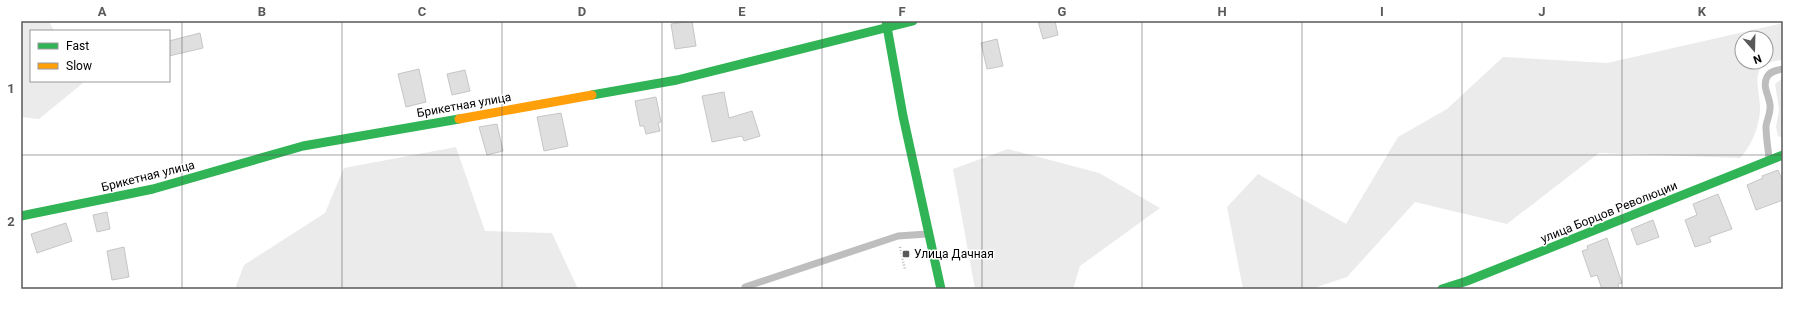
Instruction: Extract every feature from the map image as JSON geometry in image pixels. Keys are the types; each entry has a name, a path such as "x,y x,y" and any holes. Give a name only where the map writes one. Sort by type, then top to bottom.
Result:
{"street":[{"name":"Брикетная улица","path":"21,216 153,189 304,146 677,80 887,24 912,21"},
{"path":"887,24 903,116 941,289"},
{"name":"улица Борцов Революции","path":"1442,289 1630,217 1783,155"}],"lane":[{"path":"1770,160 1766,132 1766,124 1770,113 1770,103 1765,84 1767,76 1772,72 1783,69"},
{"path":"745,287 898,236 929,234"}],"shaded area":[{"path":"21,21 49,21 54,30 30,30 30,82 83,83 39,119 21,117"},
{"path":"1783,23 1783,60 1774,62 1774,30 1752,30"},
{"path":"1734,34 1734,70 1760,70 1758,78 1760,111 1758,124 1751,143 1740,158 1599,153 1507,224 1415,202 1347,277 1311,289 1243,289 1227,207 1258,174 1346,224 1398,137 1447,109 1503,57 1607,63"},
{"path":"1783,78 1783,138 1778,136 1776,127 1779,109 1775,84"},
{"path":"456,147 485,231 552,233 578,289 235,289 244,265 325,213 344,168"},
{"path":"1008,149 1099,173 1160,208 1080,266 1073,289 975,289 953,169"}],"building":[{"path":"692,21 696,46 675,49 671,24"},
{"path":"1038,21 1055,21 1058,35 1043,39"},
{"path":"200,33 203,48 170,56 170,41"},
{"path":"997,39 1003,66 987,69 981,43"},
{"path":"419,69 426,102 406,107 398,74"},
{"path":"465,70 470,91 452,95 447,74"},
{"path":"724,92 729,118 752,111 760,136 744,141 742,136 712,142 702,96"},
{"path":"656,97 661,122 658,123 660,131 646,134 644,126 640,126 635,101"},
{"path":"561,113 568,146 544,151 537,117"},
{"path":"497,124 503,151 487,155 479,127"},
{"path":"1778,170 1783,182 1783,200 1756,210 1747,185 1763,178 1762,176"},
{"path":"1718,194 1732,229 1709,237 1711,242 1695,247 1685,220 1697,215 1693,204"},
{"path":"107,212 110,229 97,232 93,215"},
{"path":"1653,220 1659,237 1637,245 1631,229"},
{"path":"66,223 72,241 37,253 31,234"},
{"path":"1607,238 1622,283 1618,284 1619,289 1602,289 1597,275 1591,277 1582,251 1588,249 1587,246"},
{"path":"124,247 129,277 112,280 107,251"}],"traffic: fast":[{"path":"886,21 903,116 941,289"},
{"path":"592,95 677,80 913,21"},
{"path":"21,216 153,189 303,146 459,119"},
{"path":"1442,289 1467,281 1783,155"}],"traffic: slow":[{"path":"459,119 592,95"}],"place":[{"name":"Улица Дачная","path":"906,254"}]}
